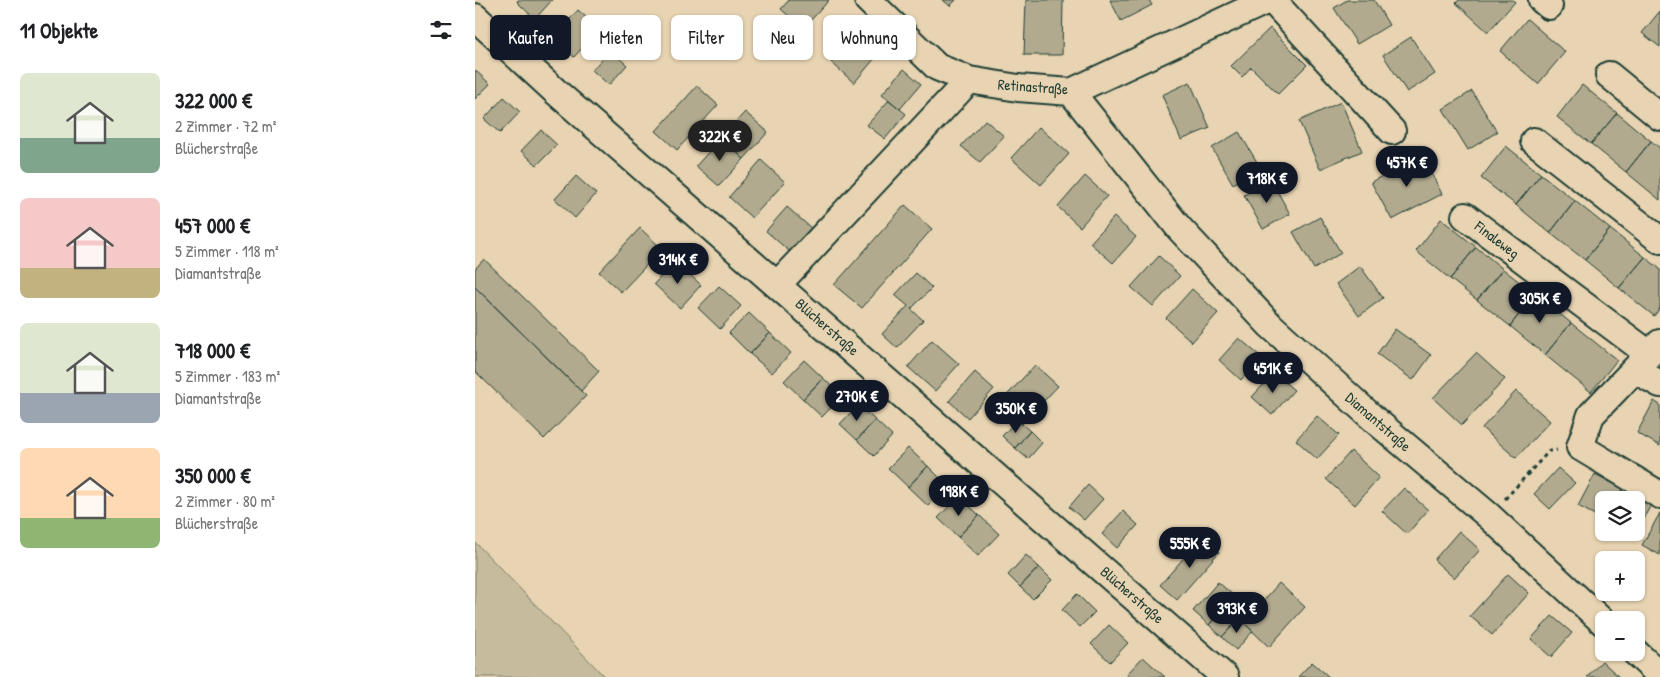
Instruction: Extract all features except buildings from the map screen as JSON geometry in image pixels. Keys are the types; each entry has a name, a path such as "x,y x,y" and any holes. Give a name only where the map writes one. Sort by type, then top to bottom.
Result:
{"street":[{"name":"Retinastraße","path":"867,0 937,67 969,80 1018,88 1071,92 1270,0"},
{"path":"1270,0 1392,131"},
{"name":"Blücherstraße","path":"475,17 563,97 1225,677"},
{"path":"1609,75 1660,117"},
{"path":"778,284 969,80"},
{"name":"Diamantstraße","path":"1071,92 1179,228 1270,325 1376,421 1489,516 1595,615"},
{"path":"1534,141 1660,240"},
{"name":"Finaleweg","path":"1465,216 1648,356 1660,384"},
{"path":"1648,356 1591,415 1581,447 1660,496"},
{"path":"1644,661 1660,676"}],"path":[{"path":"1489,516 1549,451 1581,447"}],"shaded area":[{"path":"475,542 601,673 605,677 475,677"}]}
